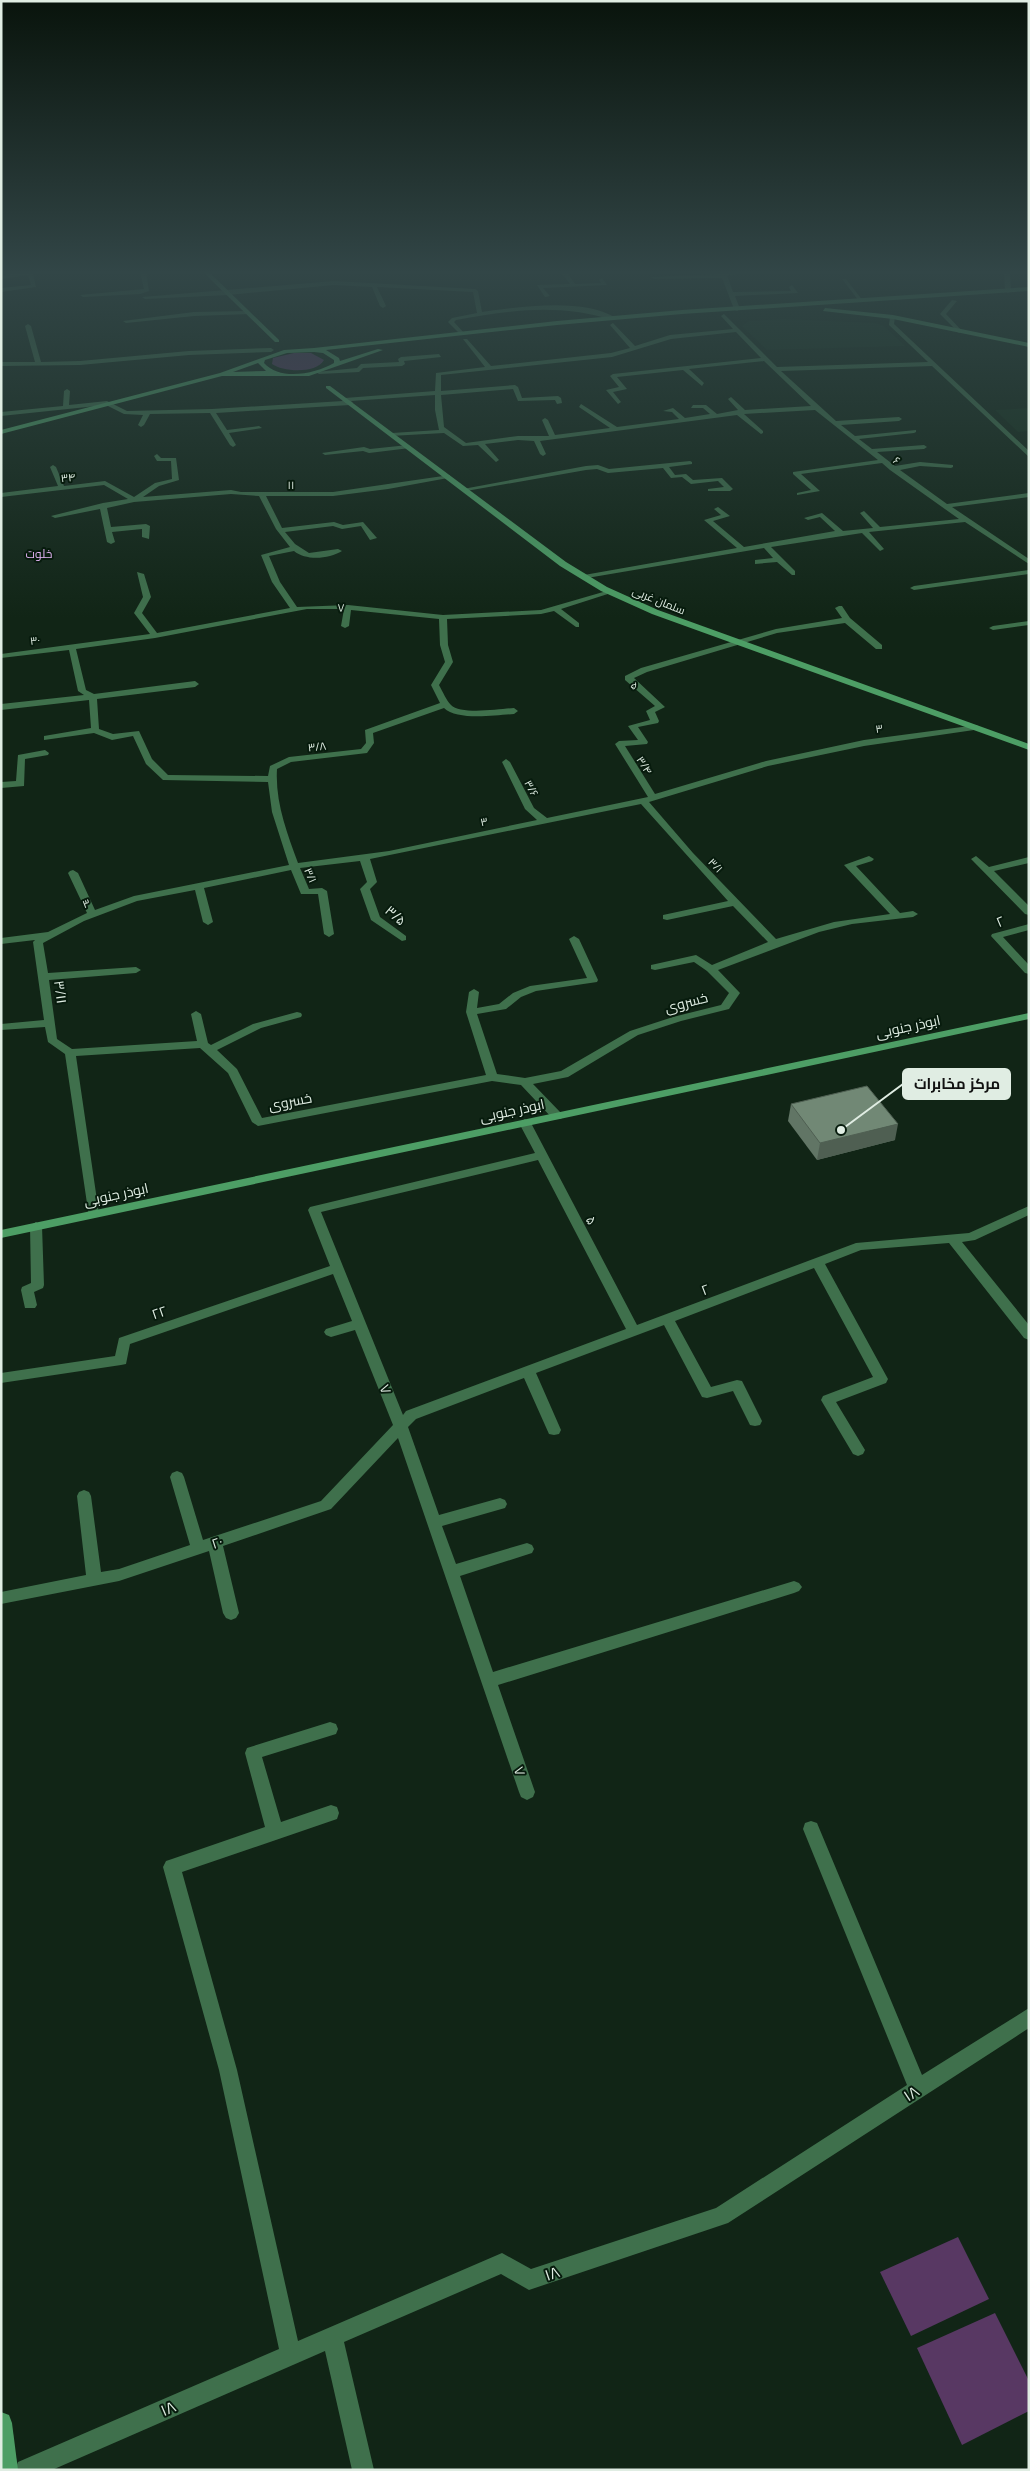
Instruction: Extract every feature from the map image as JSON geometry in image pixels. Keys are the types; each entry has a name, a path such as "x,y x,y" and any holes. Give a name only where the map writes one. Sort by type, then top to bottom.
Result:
{"street":[{"path":"1,432 169,387"},
{"name":"سلمان غربی","path":"328,387 466,489 563,564 610,592 655,612 1029,747"},
{"path":"439,387 438,410 441,428 465,445 518,438 536,439 680,423 740,412 817,408"},
{"path":"1,414 107,403 126,413 212,411 348,402 511,387"},
{"path":"515,387 520,400 558,398 559,403"},
{"path":"618,402 608,390 624,389 623,387"},
{"name":"۶","path":"796,387 817,408 892,469 1029,562"},
{"path":"957,387 1029,455"},
{"path":"66,407 67,391"},
{"path":"731,399 740,412 761,432"},
{"path":"582,406 594,416 604,416 616,429"},
{"path":"693,407 704,406 716,416"},
{"path":"666,411 673,410 680,423"},
{"path":"141,425 148,411"},
{"path":"212,411 233,445"},
{"path":"835,423 899,419"},
{"path":"545,420 553,437"},
{"path":"225,432 259,428"},
{"path":"392,435 445,431"},
{"path":"853,438 914,431"},
{"path":"536,439 543,454"},
{"path":"480,443 496,460"},
{"path":"325,453 408,447"},
{"path":"870,451 924,447"},
{"path":"134,500 157,484 176,480 174,459 158,460 157,456"},
{"path":"799,494 817,491 795,473 882,461"},
{"path":"466,489 586,468 598,468 608,471 690,463"},
{"path":"892,469 920,464 951,466"},
{"path":"664,466 673,476 684,475 691,482 720,479 730,489 710,490"},
{"path":"53,467 62,488"},
{"name":"۱۱","path":"55,516 134,500 231,492 241,494 333,494 388,487 448,476"},
{"name":"۳۴","path":"1,495 105,482 134,500"},
{"path":"262,494 270,514 295,548 308,555 338,552"},
{"path":"945,506 1029,495"},
{"path":"103,505 111,542"},
{"path":"718,509 726,516 708,520 743,550"},
{"path":"864,514 879,530"},
{"path":"808,518 822,515 842,533"},
{"path":"584,577 842,533 966,520"},
{"path":"281,530 334,524 342,527 363,524 373,538"},
{"path":"108,530 146,526 146,537"},
{"path":"864,531 880,549"},
{"path":"766,546 792,573"},
{"path":"295,548 266,555 276,582 295,609"},
{"path":"1019,555 1029,554"},
{"path":"758,562 779,559"},
{"path":"669,562 678,572"},
{"path":"914,588 1029,572"},
{"path":"140,574 147,597 138,613 155,636"},
{"name":"۷","path":"72,647 155,636 307,607 348,607 443,617 541,612 610,592"},
{"path":"345,626 348,607"},
{"path":"555,608 576,625"},
{"path":"839,608 847,620 879,647"},
{"path":"443,617 444,645 448,662 435,685 446,704 451,709 486,714 514,711"},
{"path":"741,643 776,631 847,620"},
{"path":"993,628 1029,623"},
{"name":"۵","path":"619,744 644,742 632,726 655,721 650,711 662,708 628,678 644,670 741,643"},
{"path":"72,647 82,691 93,697"},
{"name":"۳۰","path":"1,656 72,647"},
{"path":"1,707 194,684"},
{"path":"93,697 95,730"},
{"name":"۳/۸","path":"270,779 273,768 289,760 364,751 370,743 368,732 446,704"},
{"name":"۳","path":"1,941 51,935 92,914 134,898 199,887 294,867 364,858 643,801 775,762 864,743 974,727"},
{"path":"47,738 95,730 112,737 136,733 142,750 153,770 166,778 270,779 294,867"},
{"name":"۳/۴","path":"619,744 653,798"},
{"path":"1,785 21,784 21,757 45,753"},
{"name":"۳/۶","path":"506,762 530,809 544,821"},
{"name":"۳/۱","path":"643,801 774,943"},
{"name":"۳/۵","path":"364,858 372,882 364,889 376,918 402,938"},
{"path":"869,859 849,865 898,916"},
{"name":"۲","path":"976,859 1029,912"},
{"path":"988,870 1028,860"},
{"name":"۳/۱","path":"294,867 305,892 322,892 329,934"},
{"path":"73,873 92,914"},
{"path":"199,887 208,922"},
{"path":"667,917 735,902"},
{"name":"خسروی","path":"711,970 774,943 805,933 852,921 913,914"},
{"name":"۲","path":"1029,927 996,936 1029,971"},
{"name":"۳/۱۱","path":"51,935 38,942 52,1040 70,1052"},
{"path":"471,1012 502,1007 517,995 534,988 593,980 574,939"},
{"name":"خسروی","path":"206,1047 233,1070 258,1122 492,1077 525,1082 564,1074 634,1034 677,1019 725,1008 735,993 696,958 655,967"},
{"path":"43,977 136,970"},
{"path":"474,992 471,1012 492,1077"},
{"path":"196,1014 206,1047"},
{"path":"93,1214 70,1052 206,1047 257,1026 297,1016"},
{"name":"ابوذر جنوبی","path":"1,1234 1029,1016"},
{"path":"1,1027 50,1023"},
{"path":"525,1082 557,1116"},
{"name":"۵","path":"524,1123 634,1332"},
{"name":"۷","path":"527,1792 490,1680 401,1427 314,1210 541,1154"},
{"name":"۲","path":"401,1427 411,1415 860,1246 971,1237 1029,1210"},
{"path":"30,1305 27,1290 38,1285 36,1226"},
{"path":"952,1238 1029,1335"},
{"path":"817,1262 881,1379 828,1400 858,1450"},
{"name":"۲۲","path":"1,1378 121,1360 124,1341 337,1268"},
{"path":"667,1319 707,1393 737,1385 755,1421"},
{"path":"331,1332 360,1324"},
{"path":"528,1371 554,1430"},
{"name":"۲۰","path":"1,1598 119,1575 326,1505 401,1427"},
{"path":"177,1477 198,1548"},
{"path":"84,1496 94,1580"},
{"path":"435,1522 500,1504"},
{"path":"215,1543 231,1613"},
{"path":"452,1572 527,1548"},
{"path":"490,1680 794,1587"},
{"path":"275,1832 253,1753 330,1730"},
{"path":"290,2355 228,2070 172,1867 331,1813"},
{"path":"811,1829 918,2088"},
{"name":"۱۸","path":"26,2470 502,2263 529,2280 721,2216 1029,2017"},
{"path":"332,2337 363,2470"},
{"path":"1,2423 7,2470"}],"shaded area":[{"path":"1029,408 1029,431 1018,432 995,410"},
{"path":"958,2237 989,2299 911,2336 880,2272"},
{"path":"995,2313 1029,2381 1029,2411 962,2445 917,2348"}],"building":[{"path":"867,1086 898,1124 820,1143 791,1104"}],"place":[{"name":"مرکز مخابرات","path":"841,1130"}],"district":[{"name":"خلوت","path":"39,553"}]}
